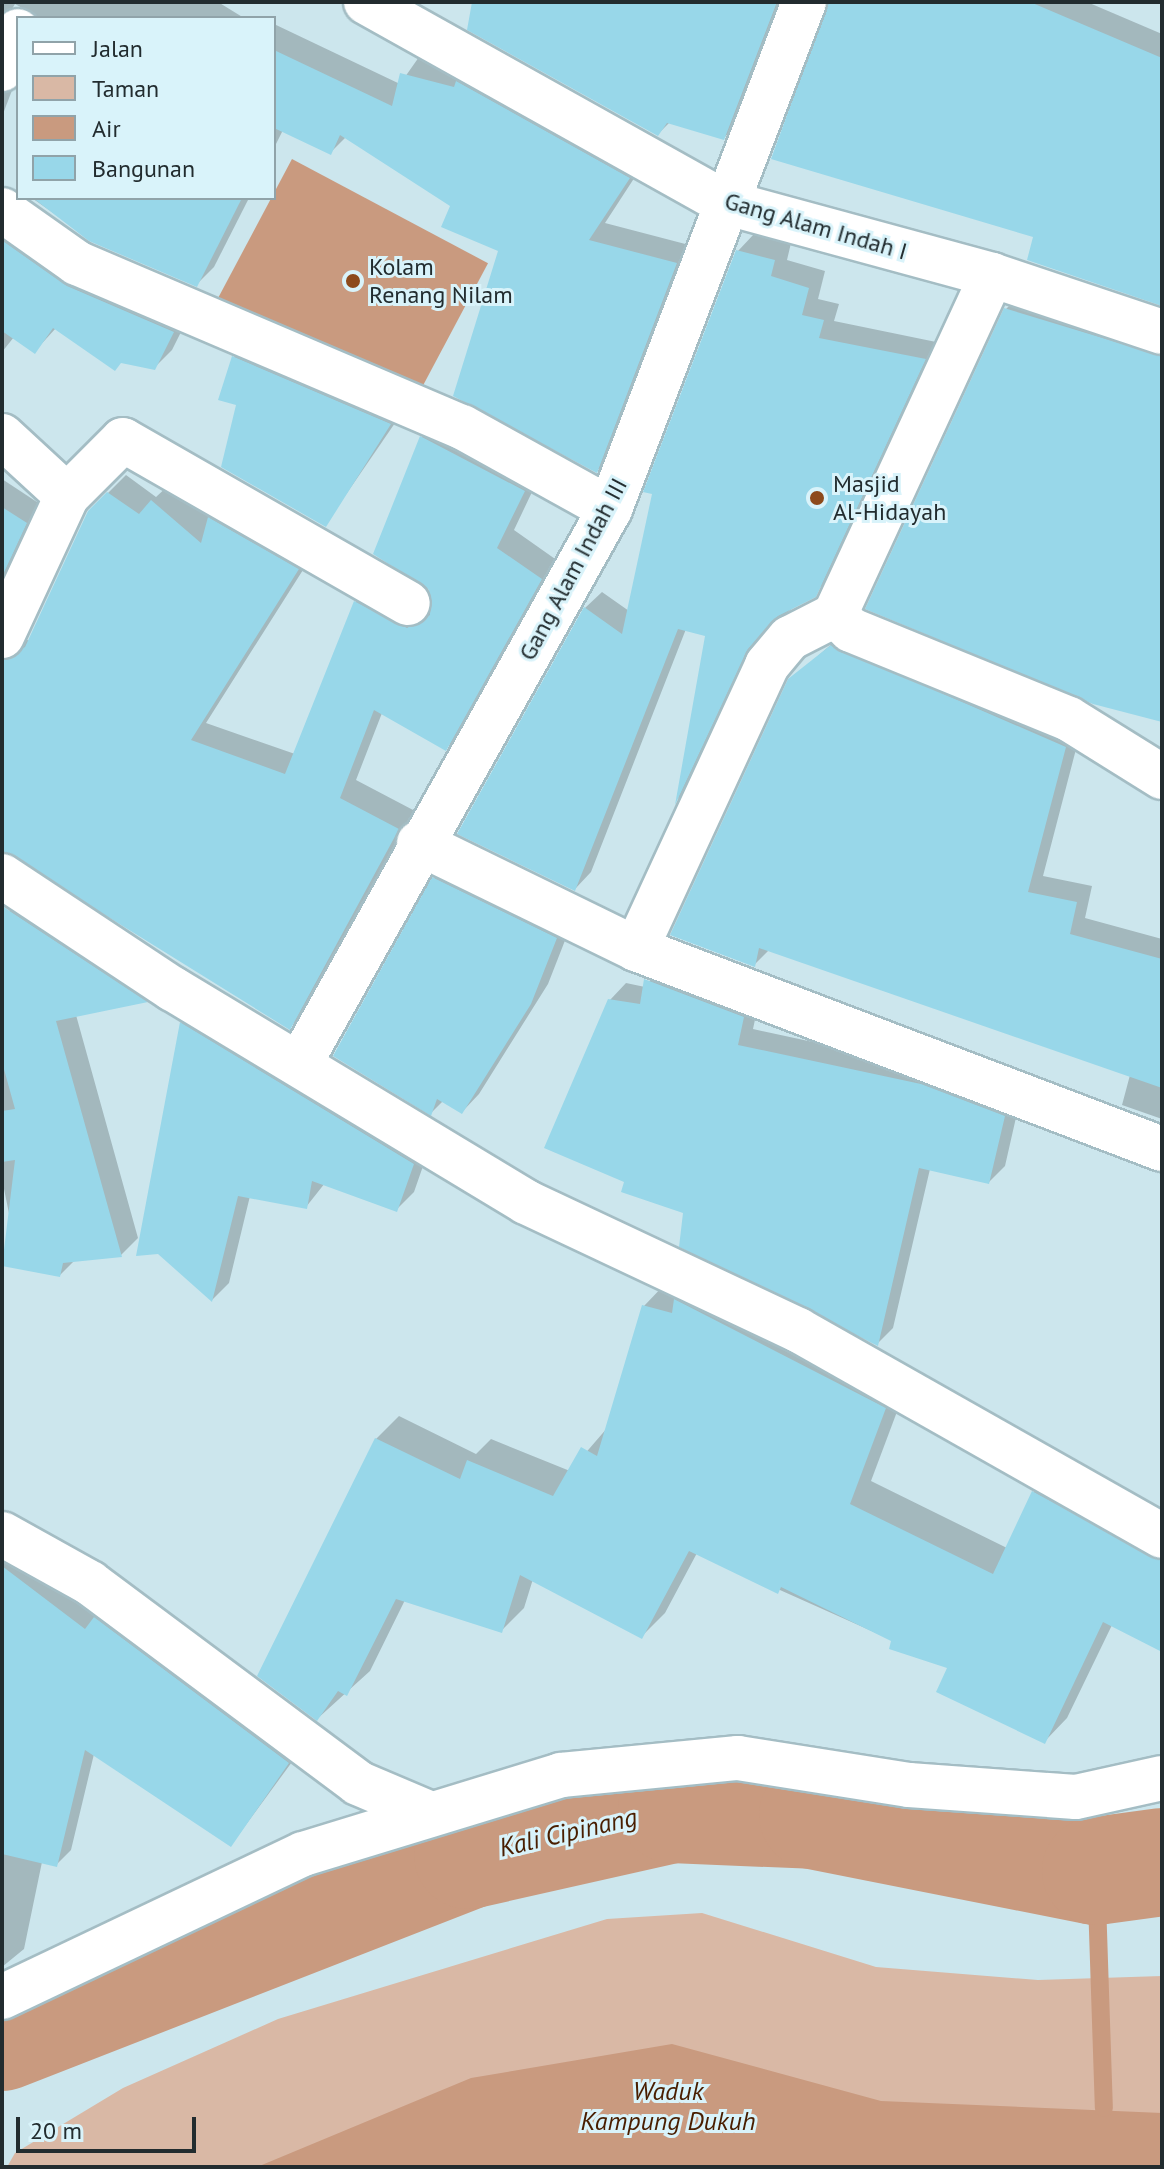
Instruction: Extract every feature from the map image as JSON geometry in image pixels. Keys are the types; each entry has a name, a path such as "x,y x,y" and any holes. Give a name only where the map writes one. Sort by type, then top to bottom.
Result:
{"street":[{"name":"Gang Alam Indah I","path":"366,2 724,202 992,275 1162,332"},
{"name":"Gang Alam Indah III","path":"300,1063 419,843 610,509 724,202 804,2"},
{"path":"2,69 16,36"},
{"path":"2,210 77,263 462,427 610,509"},
{"path":"636,949 767,665 790,638 835,615 992,275"},
{"path":"2,436 67,496"},
{"path":"2,636 67,496 115,442 134,441 214,496 408,603"},
{"path":"835,615 851,630 1069,719 1162,777"},
{"path":"419,843 636,949 1162,1149"},
{"path":"2,876 526,1202 798,1330 1162,1536"},
{"path":"2,1534 90,1583 358,1783 431,1814"},
{"path":"2,1997 303,1854 561,1775 738,1758 909,1785 1076,1797 1162,1778"}],"green space":[{"path":"702,1913 876,1967 1038,1980 1162,1976 1162,2167 7,2167 15,2153 123,2088 278,2019 607,1919"}],"water":[{"name":"Kolam Renang Nilam","path":"292,159 488,263 413,404 217,300 270,200 276,200 276,189"},
{"name":"Waduk Kampung Dukuh","path":"672,2044 881,2101 1162,2113 1162,2167 257,2167 471,2078"}],"building":[{"path":"472,2 777,2 724,140 667,123 658,136 467,30"},
{"path":"828,2 1030,2 1162,58 1162,306 1027,260 1033,237 771,159"},
{"path":"276,51 392,106 400,73 454,87 456,81 630,178 589,240 677,263 597,473 453,396 498,251 441,227 450,206 340,135 331,155 276,129"},
{"path":"36,200 241,200 197,287 89,241"},
{"path":"3,241 67,286 174,332 155,370 121,363 115,371 53,328 35,354 2,331"},
{"path":"736,250 775,260 771,276 809,288 802,315 824,320 819,338 926,359 816,597 778,616 748,649 675,805 705,636 678,629 575,891 457,834 584,607 622,634 652,494 643,492"},
{"path":"1004,308 1162,356 1162,722 1093,704 865,609"},
{"path":"232,356 391,424 326,527 221,467 236,405 218,400"},
{"path":"420,436 525,491 497,548 542,579 446,751 374,710 340,798 399,829 290,1030 2,851 2,661 25,647 88,511 107,492 139,514 151,500 201,543 208,517 299,569 191,740 285,774 354,601 407,628 430,615 429,590 373,554"},
{"path":"2,507 27,523 2,577"},
{"path":"831,645 1066,747 1028,892 1077,902 1070,934 1162,959 1162,1088 759,948 755,967 670,935 788,679"},
{"path":"432,877 557,938 531,1004 462,1114 437,1099 431,1116 333,1056"},
{"path":"2,906 148,1002 56,1021 122,1257 63,1263 60,1277 2,1266 15,1160 2,1162 2,1111 15,1109 2,1062"},
{"path":"644,979 744,1017 738,1045 921,1084 1005,1116 989,1184 919,1168 878,1346 679,1247 683,1213 621,1192 624,1182 544,1148 608,999 640,1004"},
{"path":"180,1022 414,1164 397,1212 312,1181 307,1209 238,1196 212,1302 158,1254 136,1256"},
{"path":"674,1299 886,1408 850,1504 993,1574 1032,1491 1162,1561 1162,1652 1103,1622 1045,1744 936,1692 947,1668 889,1649 891,1641 781,1587 778,1594 689,1551 642,1639 520,1575 502,1633 396,1599 347,1696 338,1691 317,1721 257,1676 375,1438 460,1479 467,1460 553,1496 581,1447 597,1456 642,1305 672,1313"},
{"path":"2,1566 85,1629 94,1617 289,1763 231,1847 85,1750 57,1867 2,1854"}],"waterway":[{"name":"Kali Cipinang","path":"2,2037 468,1855 672,1809 813,1815 1096,1871 1162,1862"},
{"path":"1096,1871 1104,2108"}],"place":[{"name":"Kolam Renang Nilam","path":"353,281"},
{"name":"Masjid Al-Hidayah","path":"817,498"}]}
